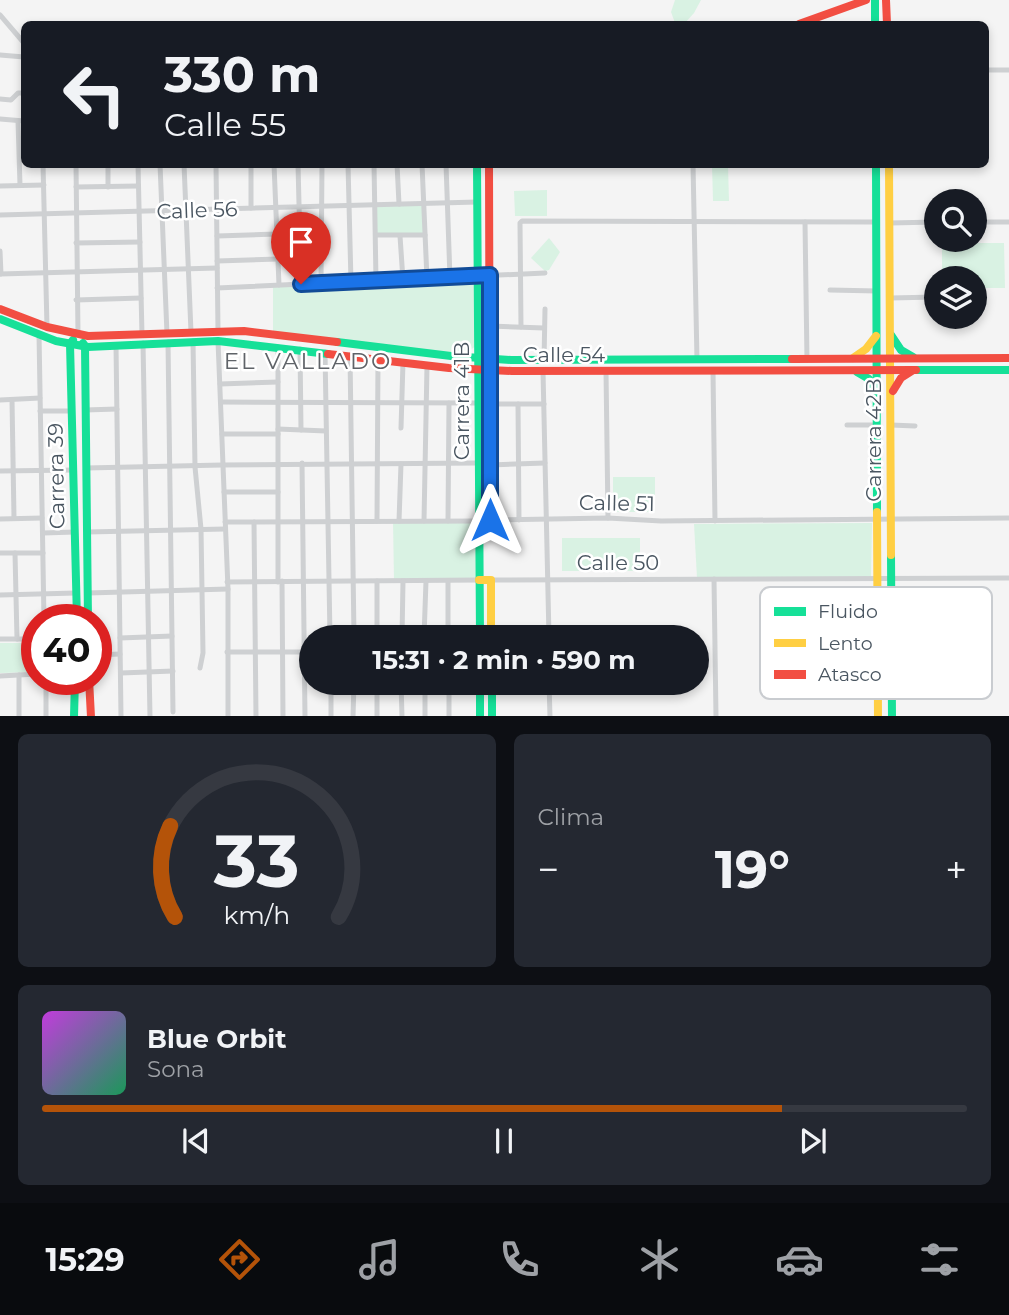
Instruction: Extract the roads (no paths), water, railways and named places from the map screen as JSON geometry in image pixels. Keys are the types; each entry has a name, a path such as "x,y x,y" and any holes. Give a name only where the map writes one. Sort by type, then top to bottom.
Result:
{"main road":[{"path":"807,21 866,0"},
{"path":"874,0 875,21"},
{"path":"886,0 887,21"},
{"name":"Carrera 41B","path":"477,168 480,625"},
{"name":"Carrera 41B","path":"489,168 490,520"},
{"name":"Carrera 42B","path":"877,168 878,587"},
{"name":"Carrera 42B","path":"889,168 892,587"},
{"name":"Calle 54","path":"0,309 47,327 101,337 167,338 218,331 274,333 455,356 606,371 1009,370"},
{"name":"Calle 54","path":"0,319 55,341 70,344 97,347 142,339"},
{"path":"849,359 866,349 878,333"},
{"path":"891,333 901,350 913,357 926,359"},
{"path":"70,344 78,334 85,346"},
{"name":"Calle 54","path":"192,336 427,366 512,371 544,366 697,360 1009,358"},
{"path":"55,341 64,345 71,357"},
{"path":"449,368 454,363 455,356 472,349 479,341"},
{"path":"490,341 497,353 511,360"},
{"name":"Carrera 39","path":"70,344 76,604"},
{"name":"Carrera 39","path":"85,346 88,604"},
{"path":"84,360 88,351 97,347"},
{"path":"461,369 477,384"},
{"path":"847,370 859,372 869,379 877,394"},
{"path":"891,397 898,380 917,370"},
{"path":"491,388 498,377 512,371"},
{"path":"877,420 883,424 891,422"},
{"path":"73,433 77,439 85,434"},
{"path":"73,453 79,449 86,455"},
{"name":"Calle 51","path":"479,520 490,520"},
{"path":"75,546 79,552 87,547"},
{"path":"75,564 82,558 87,565"},
{"name":"Calle 50","path":"480,580 491,580"},
{"path":"491,580 491,625"},
{"path":"76,716 77,695"},
{"path":"90,695 91,716"},
{"path":"480,695 480,716 495,716 493,695"},
{"name":"Carrera 42B","path":"878,699 878,716"},
{"name":"Carrera 42B","path":"892,699 892,716"},
{"path":"871,716 878,704"},
{"path":"892,704 900,716"}],"street":[{"path":"0,15 21,40"},
{"path":"0,55 21,57"},
{"path":"989,71 1009,71"},
{"path":"0,99 11,100 21,93"},
{"path":"0,119 21,121 20,185"},
{"path":"43,168 47,327"},
{"path":"76,168 78,334"},
{"path":"108,168 108,187"},
{"path":"138,168 150,716"},
{"path":"160,168 167,338 173,712"},
{"path":"184,168 195,467 201,529 203,653 200,668"},
{"path":"216,168 218,331"},
{"path":"251,168 251,208"},
{"path":"274,168 279,285"},
{"path":"298,168 301,284"},
{"path":"321,284 322,168"},
{"path":"348,168 351,282"},
{"path":"374,168 376,281"},
{"path":"397,168 399,204"},
{"path":"422,168 427,279"},
{"path":"446,168 450,278"},
{"path":"693,168 697,360"},
{"path":"0,186 44,185"},
{"path":"76,187 138,186"},
{"name":"Calle 56","path":"0,215 477,201"},
{"path":"521,327 522,221 877,222"},
{"path":"805,222 807,360"},
{"path":"890,223 924,222"},
{"path":"987,222 1009,222"},
{"path":"217,236 276,233"},
{"path":"376,235 425,235"},
{"path":"400,236 403,280"},
{"path":"76,243 139,242"},
{"path":"0,251 1,274 189,269 278,259"},
{"path":"217,288 545,273"},
{"path":"830,290 877,291"},
{"path":"890,298 924,297"},
{"path":"76,300 141,298"},
{"path":"545,309 544,404 549,625"},
{"path":"490,326 544,328"},
{"path":"39,334 44,604"},
{"path":"218,341 228,589 228,716"},
{"path":"116,345 121,716"},
{"path":"278,346 278,521 283,716"},
{"path":"300,349 301,430"},
{"path":"325,352 330,625"},
{"path":"350,355 354,625"},
{"path":"377,521 378,359"},
{"path":"401,428 403,362"},
{"path":"424,521 427,366"},
{"path":"606,371 608,518"},
{"path":"713,371 715,521"},
{"path":"220,384 278,382"},
{"path":"0,400 40,398"},
{"path":"12,400 14,518"},
{"path":"221,402 477,403"},
{"path":"448,521 449,403"},
{"path":"490,404 544,404"},
{"path":"518,404 519,520"},
{"path":"85,410 117,409"},
{"path":"40,411 72,411"},
{"path":"847,425 877,420"},
{"path":"891,422 915,426"},
{"path":"222,434 326,431"},
{"path":"302,463 306,625"},
{"path":"86,468 195,467 222,464 478,463"},
{"path":"490,465 545,463"},
{"path":"399,521 401,464"},
{"path":"0,471 74,470"},
{"path":"224,492 278,492"},
{"path":"0,519 42,518"},
{"name":"Calle 51","path":"490,520 608,518 661,522 1009,518"},
{"name":"Calle 51","path":"87,532 201,529 278,521 479,520"},
{"path":"254,522 256,716"},
{"path":"43,533 75,532"},
{"path":"0,553 43,553"},
{"path":"15,553 17,639"},
{"name":"Calle 50","path":"491,580 1009,578"},
{"path":"714,579 716,716"},
{"path":"449,580 449,625"},
{"name":"Calle 50","path":"227,582 480,580"},
{"path":"377,581 377,625"},
{"path":"402,625 403,581"},
{"path":"425,625 426,581"},
{"path":"88,593 228,589"},
{"path":"0,595 76,593"},
{"path":"120,638 172,636"},
{"path":"0,639 21,639"},
{"path":"227,652 299,651"},
{"path":"112,654 120,654"},
{"path":"121,673 173,671"},
{"path":"0,676 19,675 19,716"},
{"path":"46,695 46,716"},
{"path":"305,716 306,695"},
{"path":"331,695 331,716"},
{"path":"353,716 354,695"},
{"path":"377,695 377,716"},
{"path":"401,695 402,716"},
{"path":"425,695 425,716"},
{"path":"449,695 449,716"},
{"path":"549,695 550,716"}],"district":[{"name":"EL VALLADO","path":"308,361"}]}
